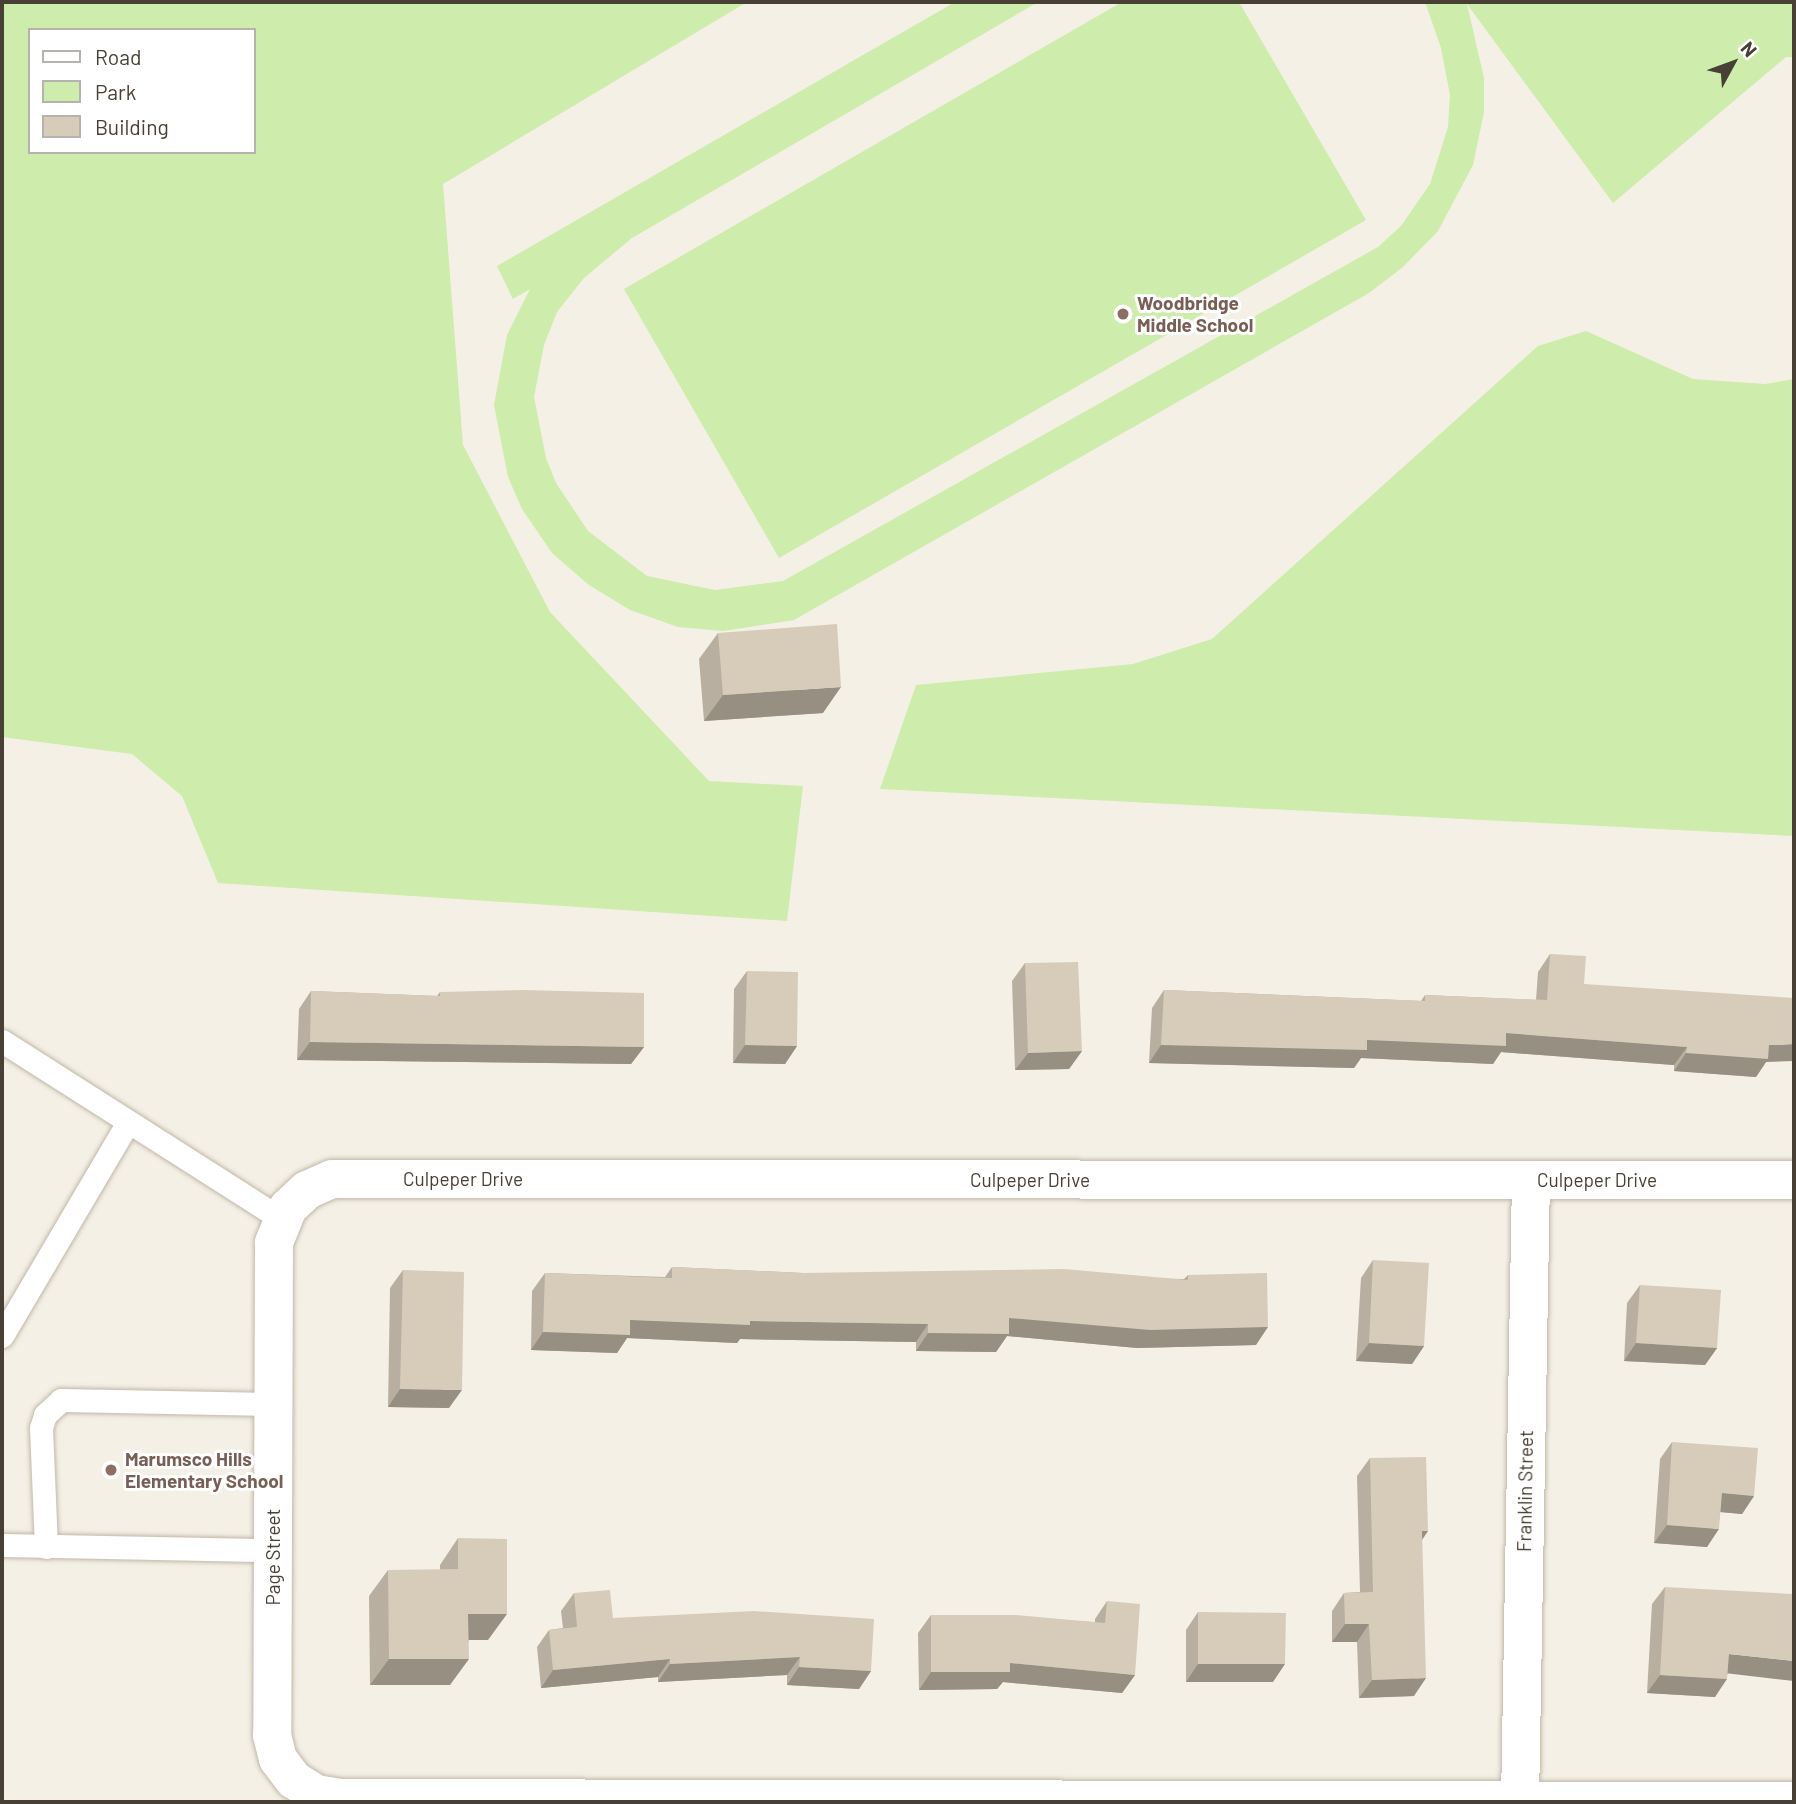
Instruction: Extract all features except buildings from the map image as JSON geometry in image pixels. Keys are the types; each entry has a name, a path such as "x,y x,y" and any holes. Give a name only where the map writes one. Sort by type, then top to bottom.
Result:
{"street":[{"name":"Culpeper Drive","path":"281,1219 307,1190 332,1179 1794,1180"},
{"name":"Franklin Street","path":"1520,1801 1531,1181"},
{"name":"Page Street","path":"281,1219 274,1243 272,1735 284,1767 294,1780 316,1794 341,1798 1520,1801"},
{"path":"1520,1801 1794,1801"}],"lane":[{"path":"2,1041 281,1219"},
{"path":"2,1336 128,1122"},
{"path":"46,1547 41,1428 45,1415 61,1400 273,1404"},
{"path":"2,1545 273,1549"}],"green space":[{"path":"2,2 747,2 443,184 463,445 550,612 709,781 803,786 787,921 218,883 182,796 132,754 2,737"},
{"path":"955,2 1038,2 632,238 584,278 557,312 544,345 534,397 546,458 556,483 588,531 647,576 715,590 783,581 1378,247 1401,226 1430,184 1448,127 1450,95 1441,48 1425,2 1794,2 1794,57 1786,57 1613,203 1467,4 1484,78 1484,112 1473,165 1438,231 1403,267 1369,293 794,620 723,631 678,627 630,610 589,585 552,553 522,509 508,477 494,405 507,335 530,289 513,299 497,266"},
{"path":"1122,2 1239,2 1366,220 779,558 624,289"},
{"path":"1586,331 1693,379 1765,384 1794,379 1794,836 880,789 916,685 1133,664 1212,639 1538,346"}],"place":[{"name":"Woodbridge Middle School","path":"1123,314"},
{"name":"Marumsco Hills Elementary School","path":"111,1470"}]}
